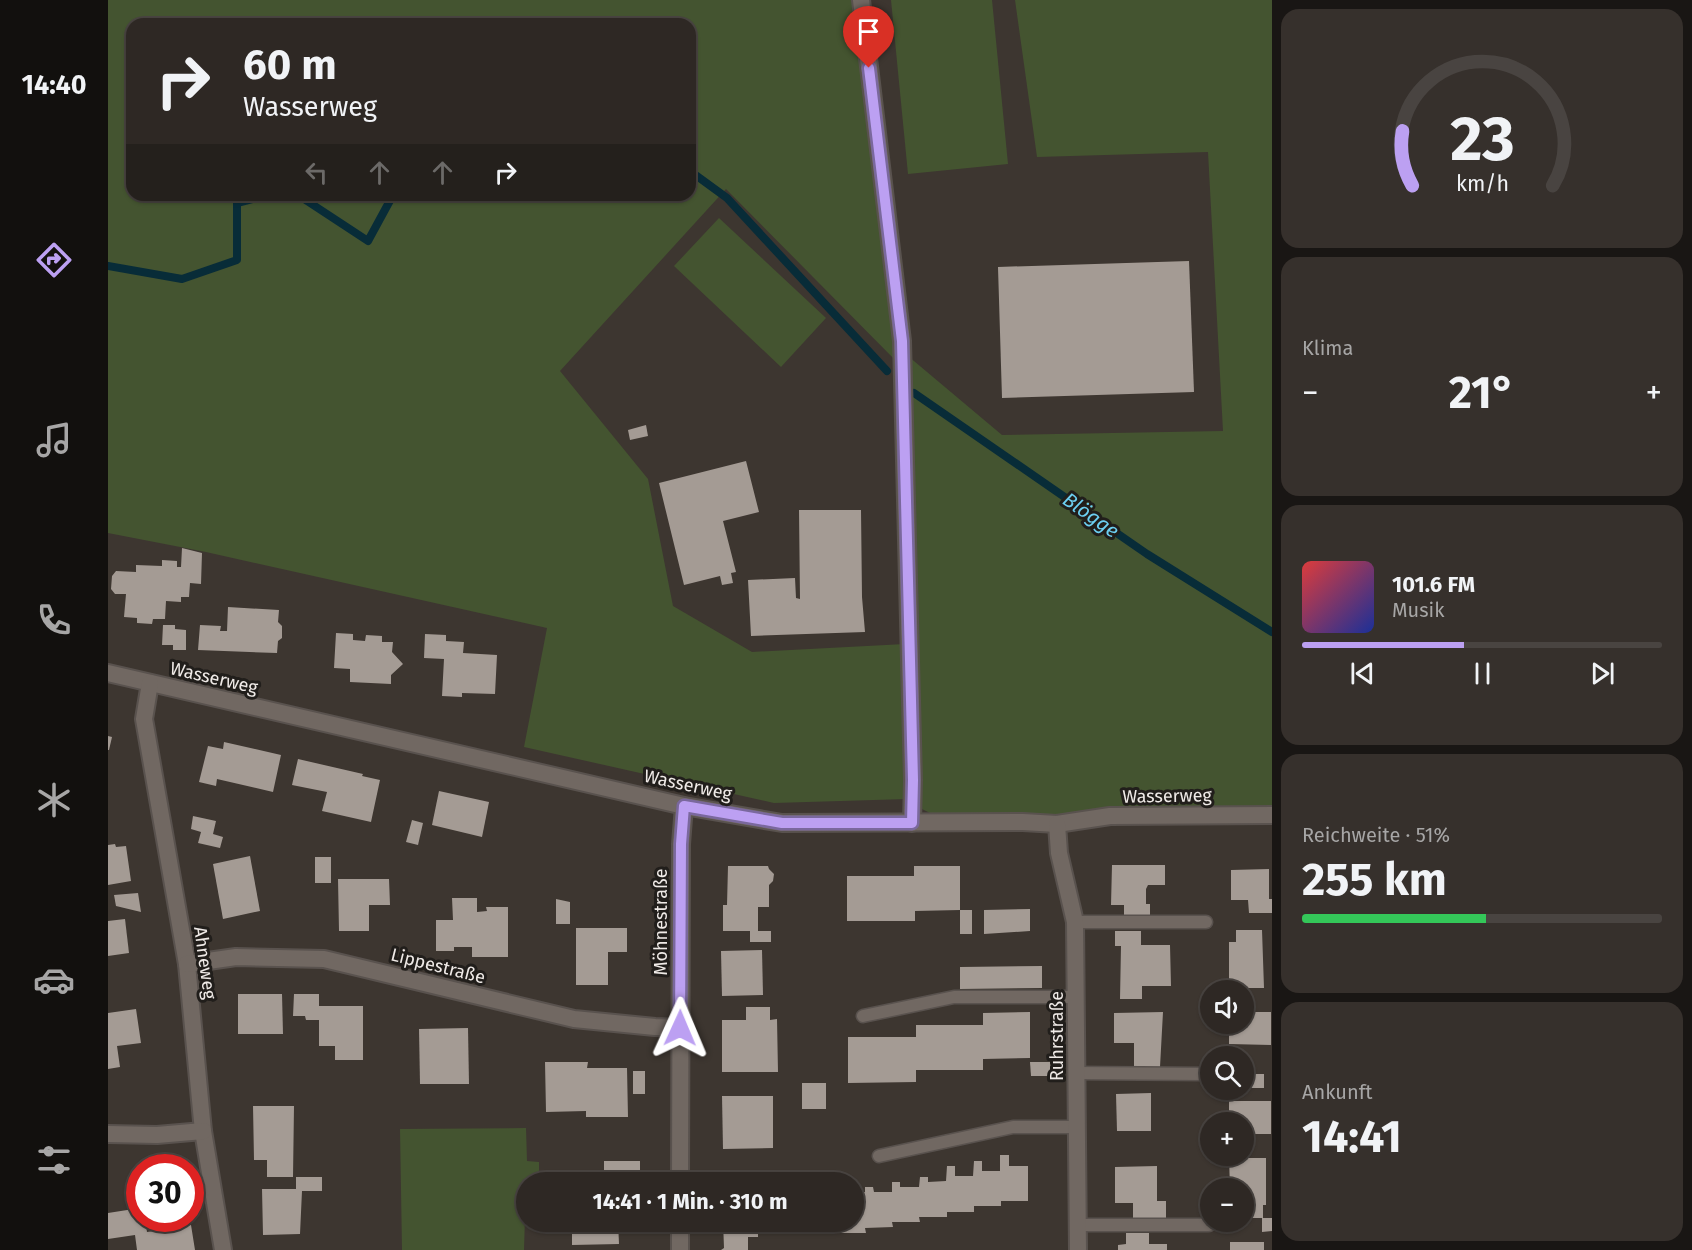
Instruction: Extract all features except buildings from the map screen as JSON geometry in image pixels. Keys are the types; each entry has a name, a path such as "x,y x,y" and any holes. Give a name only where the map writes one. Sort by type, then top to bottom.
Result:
{"street":[{"path":"861,0 902,341 913,780 912,823"},
{"name":"Wasserweg","path":"108,673 684,806 782,823 1023,822 1057,825 1110,816 1272,815"},
{"name":"Ahneweg","path":"150,683 144,719 187,964 203,1131 223,1250"},
{"name":"Möhnestraße","path":"680,1172 681,844 684,806"},
{"name":"Ruhrstraße","path":"1057,825 1059,853 1075,922 1078,1250"},
{"name":"Lippestraße","path":"187,964 236,957 324,959 574,1019 680,1028"},
{"path":"108,1134 157,1135 203,1131"},
{"path":"680,1232 680,1250"}],"lane":[{"path":"1075,922 1206,922"},
{"path":"863,1016 954,997 1076,997"},
{"path":"1076,1073 1200,1074"},
{"path":"879,1156 1013,1127 1077,1127"},
{"path":"1078,1225 1200,1225"}],"green space":[{"path":"108,0 856,0 900,365 726,189 560,371 648,479 673,606 752,652 905,644 907,799 774,803 524,747 547,628 206,552 108,533"},
{"path":"891,0 992,0 1008,164 908,174"},
{"path":"1015,0 1272,0 1272,810 1058,818 934,815 920,808 908,356 1002,435 1223,431 1208,152 1037,157"},
{"path":"719,218 826,318 781,367 674,266"},
{"path":"526,1128 527,1161 539,1162 539,1172 516,1172 516,1232 525,1232 524,1250 402,1250 400,1129"}],"waterway":[{"name":"Blögge","path":"696,175 727,198 887,371"},
{"name":"Blögge","path":"108,266 182,279 237,260 237,203 245,201"},
{"name":"Blögge","path":"307,201 368,241 390,201"},
{"name":"Blögge","path":"914,393 1147,554 1272,632"}],"route":[{"path":"680,1028 681,844 684,806 782,823 912,823 913,780 902,341 869,68"}]}
